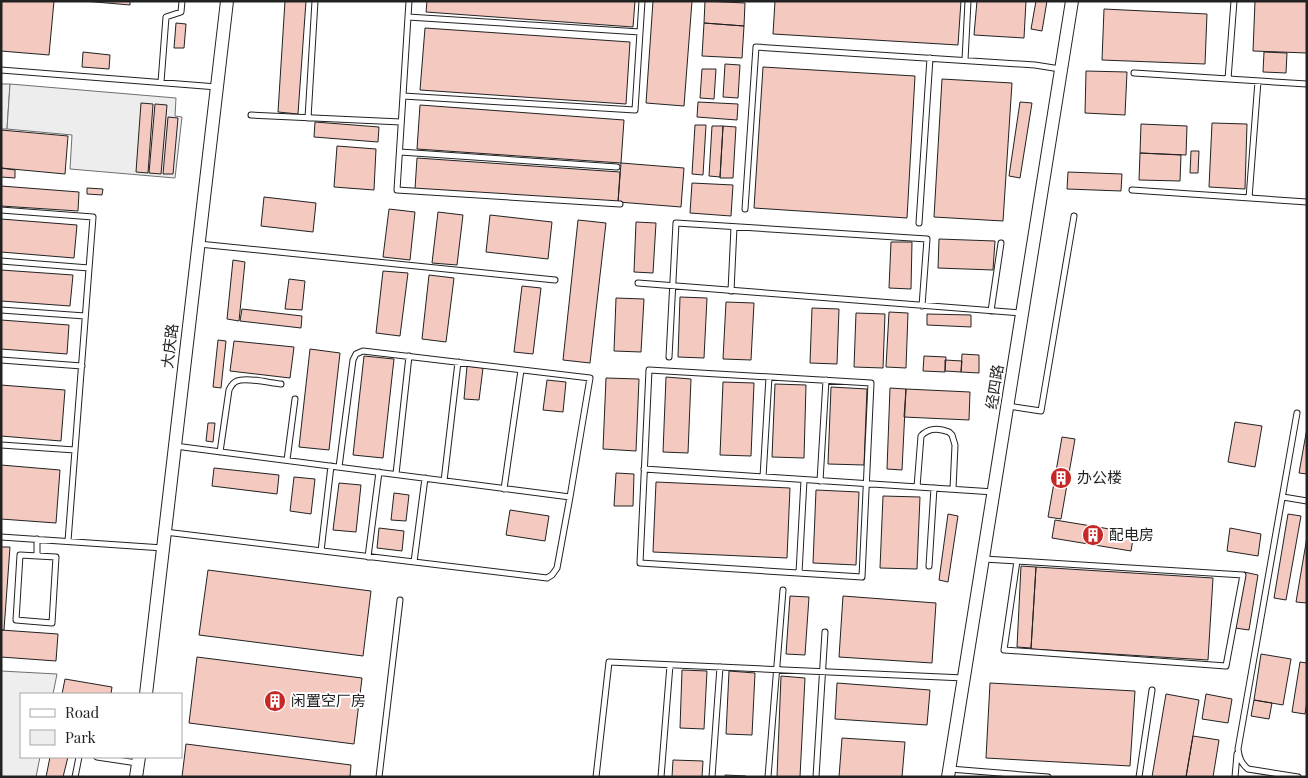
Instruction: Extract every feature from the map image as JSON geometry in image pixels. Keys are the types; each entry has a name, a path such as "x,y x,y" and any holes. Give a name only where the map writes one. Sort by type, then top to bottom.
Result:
{"street":[{"name":"大庆路","path":"146,693 227,1"},
{"name":"经四路","path":"949,773 1072,1"},
{"path":"136,777 138,760"}],"lane":[{"path":"161,82 166,17 181,12 182,1"},
{"path":"308,118 316,1"},
{"path":"409,1 397,190 620,204"},
{"path":"403,96 635,110 642,1"},
{"path":"964,60 968,1"},
{"path":"1228,79 1234,1"},
{"path":"408,17 640,32"},
{"path":"745,210 756,47 1035,65 1061,69"},
{"path":"919,223 930,58"},
{"path":"1,70 217,86"},
{"path":"1134,74 1307,84"},
{"path":"1250,198 1258,81"},
{"path":"251,115 401,122"},
{"path":"400,152 617,166"},
{"path":"1132,190 1307,202"},
{"path":"1,210 93,217 68,541"},
{"path":"1008,406 1041,411 1074,216"},
{"path":"669,357 676,223 927,239 922,306"},
{"path":"731,291 734,227"},
{"path":"991,311 1001,243"},
{"path":"199,244 555,280"},
{"path":"1,261 89,268"},
{"path":"638,283 1023,314"},
{"path":"1,310 86,316"},
{"path":"165,532 547,578 552,576 558,568 590,378 362,351 356,354 353,360 339,467"},
{"path":"396,474 409,356"},
{"path":"1,360 82,366"},
{"path":"444,480 458,362"},
{"path":"504,489 520,370"},
{"path":"649,370 826,380 871,383 862,577 640,563 649,370"},
{"path":"763,477 769,377"},
{"path":"220,452 232,384 238,380 281,384"},
{"path":"820,481 826,380"},
{"path":"288,460 295,399"},
{"path":"1235,777 1238,749 1298,413"},
{"path":"917,487 921,436 925,432 936,429 949,432 955,440 953,489"},
{"path":"1,445 75,450"},
{"path":"175,446 570,497"},
{"path":"321,551 331,466"},
{"path":"644,469 994,492"},
{"path":"368,557 379,472"},
{"path":"414,562 424,478"},
{"path":"799,573 804,480"},
{"path":"929,566 934,488"},
{"path":"1283,497 1307,501"},
{"path":"1,537 163,548"},
{"path":"36,556 37,539"},
{"path":"20,555 36,556 56,557 52,623 16,620 20,555"},
{"path":"983,559 1243,574 1226,666 1004,650 1017,561"},
{"path":"768,777 783,590"},
{"path":"379,777 400,600"},
{"path":"816,777 825,632"},
{"path":"596,777 609,662 964,678"},
{"path":"661,777 670,665"},
{"path":"712,777 720,667"},
{"path":"1139,777 1152,690"},
{"path":"1238,749 1239,757 1248,769 1298,777"},
{"path":"75,777 79,758"},
{"path":"111,758 138,760"},
{"path":"949,773 1048,777"}],"green space":[{"path":"1,84 10,84 7,129 1,129"},
{"path":"1,671 57,674 53,693 20,693 20,758 40,758 36,777 1,777"}],"shaded area":[{"path":"10,84 176,98 175,116 182,117 175,178 70,169 72,135 7,129"}],"building":[{"path":"1,1 54,1 49,55 1,51"},
{"path":"84,1 130,1 130,5"},
{"path":"285,1 306,1 298,114 278,112"},
{"path":"427,1 635,1 633,27 426,12"},
{"path":"653,1 692,1 684,106 646,103"},
{"path":"705,1 745,3 744,26 704,23"},
{"path":"775,1 961,1 958,45 773,34"},
{"path":"977,1 1026,1 1024,38 974,35"},
{"path":"1036,1 1047,1 1042,31 1031,29"},
{"path":"1255,1 1307,1 1307,53 1253,51"},
{"path":"1104,9 1207,14 1205,64 1102,60"},
{"path":"176,23 186,24 184,48 174,48"},
{"path":"704,23 744,26 742,58 702,56"},
{"path":"425,28 630,42 626,104 420,90"},
{"path":"83,52 110,55 109,69 82,67"},
{"path":"1264,52 1287,53 1286,73 1263,72"},
{"path":"725,64 740,65 738,98 723,97"},
{"path":"763,67 915,76 907,218 754,208"},
{"path":"702,69 716,69 714,99 700,98"},
{"path":"1086,71 1127,72 1125,115 1085,113"},
{"path":"942,79 1012,83 1003,221 934,217"},
{"path":"698,102 738,104 737,120 697,117"},
{"path":"1020,102 1032,103 1020,178 1009,176"},
{"path":"141,103 153,104 148,173 136,172"},
{"path":"155,104 167,105 161,174 149,173"},
{"path":"420,105 624,120 621,163 417,149"},
{"path":"168,117 178,118 173,174 163,174"},
{"path":"315,122 379,127 378,142 314,137"},
{"path":"1212,123 1247,124 1245,189 1209,187"},
{"path":"1141,124 1187,126 1186,155 1140,153"},
{"path":"695,125 706,125 703,175 692,174"},
{"path":"712,126 723,126 720,177 709,176"},
{"path":"723,126 736,127 733,178 720,178"},
{"path":"1,130 68,136 65,174 1,168"},
{"path":"337,146 376,149 374,190 334,187"},
{"path":"1191,151 1199,151 1198,173 1190,173"},
{"path":"1140,153 1181,155 1180,181 1139,180"},
{"path":"417,158 620,172 618,203 415,189"},
{"path":"621,163 684,168 681,207 618,202"},
{"path":"1,168 15,170 15,178 1,177"},
{"path":"1068,172 1122,174 1121,191 1067,189"},
{"path":"692,183 733,185 731,216 690,213"},
{"path":"1,186 79,192 78,211 1,206"},
{"path":"87,188 103,189 102,195 87,194"},
{"path":"264,197 316,203 313,232 261,226"},
{"path":"389,209 415,212 410,260 383,257"},
{"path":"438,212 463,215 457,265 432,263"},
{"path":"490,215 552,222 548,259 486,252"},
{"path":"1,219 77,225 74,258 1,252"},
{"path":"578,220 606,223 590,363 563,360"},
{"path":"636,222 656,223 653,273 634,272"},
{"path":"939,239 995,241 993,270 938,268"},
{"path":"891,242 912,242 911,289 889,288"},
{"path":"233,260 245,262 239,321 227,319"},
{"path":"1,270 73,275 70,306 1,301"},
{"path":"383,271 408,273 400,336 376,333"},
{"path":"429,275 454,278 446,342 422,339"},
{"path":"289,279 305,281 302,310 285,309"},
{"path":"522,286 541,288 533,354 514,352"},
{"path":"680,297 707,298 704,358 678,357"},
{"path":"616,298 644,299 641,352 614,351"},
{"path":"726,302 754,303 751,360 723,359"},
{"path":"812,308 839,309 837,364 810,363"},
{"path":"242,309 302,316 301,328 240,321"},
{"path":"889,312 908,313 906,368 886,367"},
{"path":"856,313 885,314 883,368 854,367"},
{"path":"927,314 971,315 971,327 927,325"},
{"path":"1,320 69,325 67,354 1,349"},
{"path":"218,340 226,341 221,388 213,387"},
{"path":"234,341 294,347 290,378 230,371"},
{"path":"310,349 340,353 329,450 299,447"},
{"path":"962,354 979,355 979,373 961,372"},
{"path":"364,356 394,359 383,458 353,455"},
{"path":"924,356 946,357 945,372 923,371"},
{"path":"945,360 962,361 961,372 945,371"},
{"path":"467,366 483,368 479,400 464,399"},
{"path":"666,377 691,379 688,453 663,452"},
{"path":"606,378 639,379 636,451 603,449"},
{"path":"547,380 566,382 563,412 543,410"},
{"path":"723,382 754,383 751,456 720,455"},
{"path":"775,384 806,385 804,458 772,457"},
{"path":"1,385 65,390 61,441 1,436"},
{"path":"831,387 867,389 864,465 828,464"},
{"path":"890,388 906,389 902,470 887,469"},
{"path":"906,389 970,392 969,420 904,417"},
{"path":"1235,422 1262,426 1255,467 1228,462"},
{"path":"208,423 215,423 213,442 206,441"},
{"path":"1307,428 1307,474 1299,473"},
{"name":"办公楼","path":"1062,437 1075,439 1061,519 1048,517"},
{"path":"1,465 60,470 56,523 1,519"},
{"path":"214,468 279,475 277,494 212,486"},
{"path":"616,473 634,474 633,506 614,506"},
{"path":"294,477 315,479 311,514 290,511"},
{"path":"656,482 790,488 787,558 653,552"},
{"path":"339,483 361,485 356,532 333,530"},
{"path":"816,490 859,492 856,565 813,563"},
{"path":"394,493 409,495 406,521 391,520"},
{"path":"883,496 920,497 917,569 880,568"},
{"path":"510,510 549,516 545,541 506,535"},
{"path":"948,514 958,516 948,582 939,580"},
{"path":"1288,514 1301,516 1286,600 1274,598"},
{"name":"配电房","path":"1055,520 1134,533 1131,551 1052,538"},
{"path":"379,528 404,531 402,551 377,548"},
{"path":"1230,528 1261,534 1258,556 1227,551"},
{"path":"1307,537 1307,603 1296,602"},
{"path":"1,547 10,547 4,630 1,630"},
{"path":"1021,566 1036,567 1031,648 1017,647"},
{"path":"1036,567 1213,578 1208,660 1031,649"},
{"name":"闲置空厂房","path":"208,570 371,591 363,656 199,635"},
{"path":"1244,572 1258,575 1249,630 1235,628"},
{"path":"790,596 809,597 805,655 786,654"},
{"path":"843,596 936,603 932,663 839,657"},
{"path":"1,630 58,634 56,661 1,657"},
{"path":"1261,654 1291,659 1283,705 1254,700"},
{"name":"闲置空厂房","path":"197,657 362,678 354,744 189,723"},
{"path":"1300,662 1307,663 1305,714 1292,712"},
{"path":"682,670 707,671 704,729 680,728"},
{"path":"729,671 755,673 752,735 726,734"},
{"path":"781,676 805,678 800,777 777,777"},
{"path":"65,679 112,687 111,693 62,693"},
{"path":"837,683 930,690 927,725 835,719"},
{"path":"990,683 1135,691 1130,766 986,758"},
{"path":"1166,694 1199,700 1186,777 1152,777"},
{"path":"1206,694 1232,699 1228,723 1202,719"},
{"path":"1254,700 1272,703 1269,719 1251,716"},
{"path":"1193,736 1219,740 1213,777 1186,777"},
{"path":"842,738 905,742 902,777 839,777"},
{"path":"186,744 351,765 350,777 182,777"},
{"path":"50,758 68,758 63,777 46,777"},
{"path":"673,760 703,761 702,777 672,777"},
{"path":"725,775 746,776 725,777"}],"place":[{"name":"办公楼","path":"1061,478"},
{"name":"配电房","path":"1093,535"},
{"name":"闲置空厂房","path":"275,701"}]}
